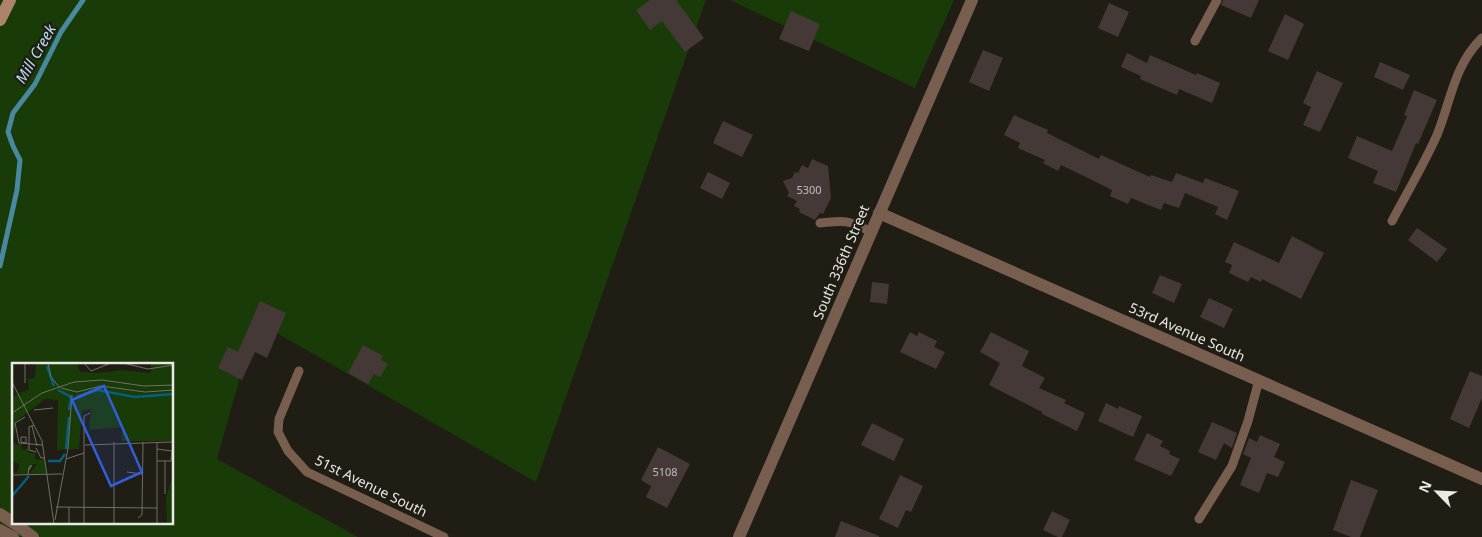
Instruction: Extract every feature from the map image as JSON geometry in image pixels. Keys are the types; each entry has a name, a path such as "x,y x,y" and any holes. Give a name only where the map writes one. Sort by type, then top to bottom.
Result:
{"main road":[{"path":"0,20 10,0"}],"street":[{"name":"South 336th Street","path":"739,537 972,0"},
{"name":"53rd Avenue South","path":"879,213 1482,479"},
{"path":"0,514 12,522"},
{"path":"15,524 33,537"},
{"path":"0,530 13,537"}],"lane":[{"path":"1195,41 1217,0"},
{"path":"1392,221 1437,134 1455,80 1470,50 1482,38"},
{"path":"820,223 840,220 857,225 870,232"},
{"name":"51st Avenue South","path":"299,371 278,419 278,432 288,450 307,472 444,537"},
{"path":"1199,519 1232,466 1248,421 1259,380"}],"green space":[{"path":"0,0 706,0 536,482 256,321 217,459 358,537 0,537"},
{"path":"730,0 954,0 915,88"}],"building":[{"path":"650,0 676,0 704,38 685,52 662,21 650,30 636,10"},
{"path":"1223,0 1259,0 1251,18 1221,5"},
{"path":"1109,3 1129,12 1118,37 1098,28"},
{"path":"791,11 820,24 809,51 779,39"},
{"path":"1285,14 1304,24 1288,60 1268,51"},
{"path":"983,50 1003,58 989,91 969,82"},
{"path":"1127,53 1147,63 1150,55 1220,83 1212,103 1179,89 1177,95 1140,79 1141,76 1121,67"},
{"path":"1380,62 1410,75 1403,90 1374,77"},
{"path":"1317,71 1343,83 1320,132 1303,125 1311,107 1303,103"},
{"path":"1414,90 1437,100 1418,144 1416,143 1396,192 1373,183 1378,171 1348,158 1357,136 1392,151 1407,116 1404,115"},
{"path":"1014,115 1048,130 1047,133 1099,159 1101,155 1150,177 1151,175 1172,182 1176,173 1203,183 1205,178 1239,191 1227,220 1215,214 1218,207 1185,193 1179,208 1164,203 1161,210 1131,198 1128,204 1110,196 1112,190 1061,165 1058,171 1043,163 1045,160 1018,148 1020,143 1004,135"},
{"path":"723,121 753,135 742,157 713,143"},
{"path":"812,159 828,166 831,198 823,214 820,213 815,220 799,212 800,209 794,206 797,201 787,196 789,193 783,181 792,178 795,172 798,173 802,165 808,168"},
{"path":"708,172 730,183 722,199 700,188"},
{"path":"1417,228 1447,249 1437,262 1408,240"},
{"path":"1292,236 1324,253 1301,299 1262,279 1261,282 1251,277 1248,282 1229,273 1232,265 1225,262 1234,242 1279,263"},
{"path":"1160,275 1182,284 1174,303 1152,293"},
{"path":"872,282 889,284 887,304 870,302"},
{"path":"1209,298 1233,309 1224,328 1200,317"},
{"path":"260,301 286,313 267,358 255,352 242,380 218,368 228,347 238,352"},
{"path":"910,332 917,336 919,332 937,341 934,347 945,352 936,369 900,352"},
{"path":"991,332 1029,351 1022,366 1045,378 1039,388 1066,400 1064,403 1085,413 1077,431 989,385 1000,363 980,352"},
{"path":"363,345 383,356 381,360 388,364 380,377 374,374 368,384 348,373"},
{"path":"1470,371 1482,376 1482,398 1469,428 1450,419"},
{"path":"1106,403 1118,409 1119,406 1142,416 1133,437 1098,421"},
{"path":"1212,422 1237,433 1232,448 1224,443 1216,460 1198,452"},
{"path":"872,423 904,439 894,461 861,445"},
{"path":"1147,433 1163,441 1160,446 1170,451 1169,454 1180,459 1171,476 1134,460"},
{"path":"1260,435 1280,444 1274,457 1285,462 1278,477 1267,473 1259,493 1240,485 1251,458 1243,454 1249,438 1257,442"},
{"path":"658,447 690,464 667,508 646,497 651,486 641,480"},
{"path":"900,475 923,486 911,512 906,510 898,528 879,519"},
{"path":"1351,480 1378,490 1360,537 1351,537 1333,530"},
{"path":"1052,511 1070,520 1062,537 1043,530"},
{"path":"841,521 879,536 879,537 835,537"}],"waterway":[{"name":"Mill Creek","path":"0,266 17,190 20,160 8,132 13,113 35,84 61,32 83,0"}]}
